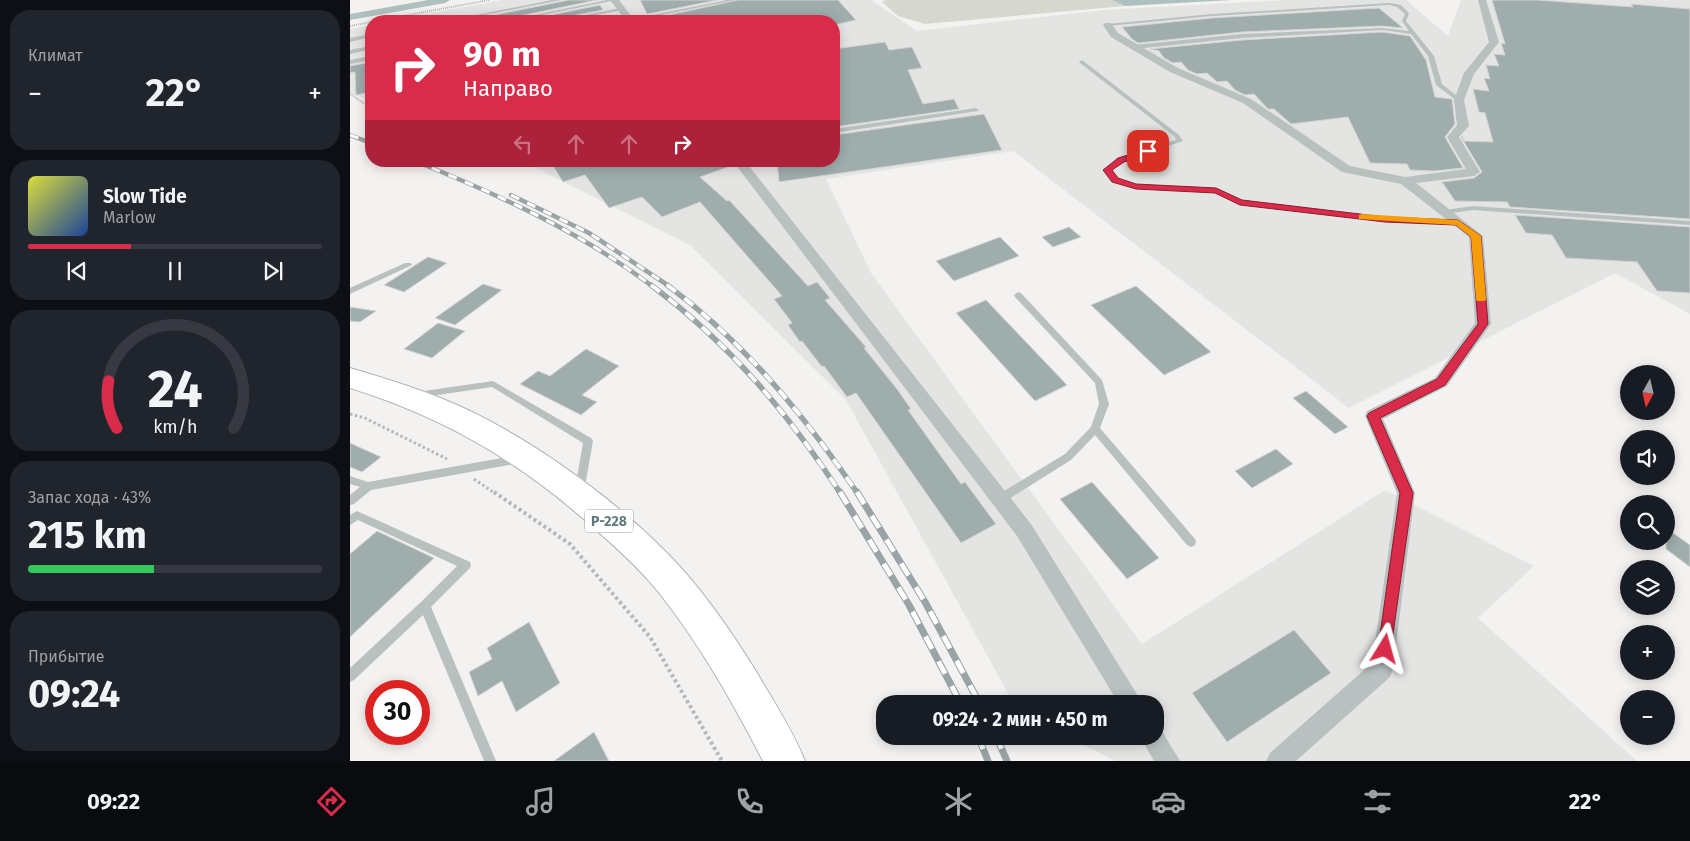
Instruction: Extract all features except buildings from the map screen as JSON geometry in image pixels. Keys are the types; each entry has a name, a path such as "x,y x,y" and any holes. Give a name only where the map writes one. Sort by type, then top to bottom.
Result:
{"highway":[{"name":"Р-228","path":"350,378 408,396 467,422 528,457 579,495 651,559 692,609 748,693 785,761"}],"street":[{"path":"614,0 626,15"},
{"path":"1108,25 1114,35 1174,70 1247,101 1346,169 1405,181 1474,172 1453,137 1464,126 1460,100 1469,73 1494,42 1482,0"},
{"path":"744,167 1024,530 1126,695"},
{"path":"1278,761 1382,669 1406,493 1373,416 1441,382 1483,324 1476,236 1405,181"},
{"path":"1158,745 1168,761"}],"lane":[{"path":"480,15 559,0"},
{"path":"538,15 614,0"},
{"path":"656,15 734,0"},
{"path":"1108,25 1212,15 1388,4 1399,6 1407,14 1404,21 1431,56 1439,85 1460,100"},
{"path":"589,15 621,9"},
{"path":"1134,47 1242,36 1382,29 1413,33"},
{"path":"350,40 365,37"},
{"path":"350,52 365,49"},
{"path":"350,62 365,59"},
{"path":"1082,62 1177,136 1180,141 1121,160 1108,170 1115,180 1136,186 1216,190 1240,203 1385,219 1458,222"},
{"path":"840,129 976,110"},
{"path":"1445,212 1473,208 1690,223"},
{"path":"350,291 408,265"},
{"path":"1000,499 1068,457 1095,429 1104,404 1099,382 1018,294"},
{"path":"408,396 493,384 588,441 579,495"},
{"path":"1095,429 1191,542"},
{"path":"350,480 368,486 528,457"},
{"path":"350,501 368,486"},
{"path":"350,521 357,515 466,565 350,676"},
{"path":"425,606 490,761"}],"path":[{"path":"408,15 489,0"},
{"path":"350,26 365,23"},
{"path":"350,94 365,104"},
{"path":"350,414 366,418 441,455 570,544 650,637 722,761"}],"shaded area":[{"path":"502,0 871,0 917,31 1103,10 1287,0 1406,0 1448,36 1461,0 1690,0 1690,314 1615,273 1349,408 1013,151 826,179 871,273 1142,644 1385,490 1534,566 1478,618 1637,761 1115,761 1084,745 1164,745 1164,695 1009,695 846,400 690,245 534,167 840,167 840,15 421,15"},
{"path":"886,0 1112,0 1125,6 925,24 898,16 882,2"},
{"path":"1112,0 1232,0 1125,6"},
{"path":"365,26 365,99 350,93 350,29"}],"waterway":[{"path":"350,17 445,0"}],"railway":[{"path":"350,135 365,141"},
{"path":"429,167 508,201 567,231 624,266 652,286"},
{"path":"511,195 589,233 669,286"},
{"path":"651,285 680,308 732,355 800,435 841,494"},
{"path":"667,285 722,331 771,381 816,436 858,494"},
{"path":"840,492 909,605 956,695"},
{"path":"857,492 925,602 975,695"},
{"path":"982,745 988,761"},
{"path":"1000,745 1007,761"}],"slow traffic":[{"path":"1362,217 1458,222 1476,236 1481,299"}],"route":[{"path":"1148,151 1121,160 1108,170 1115,180 1136,186 1182,190 1216,190 1240,203 1385,219 1458,222 1476,236 1483,324 1441,382 1373,416 1406,493 1385,649"}]}
